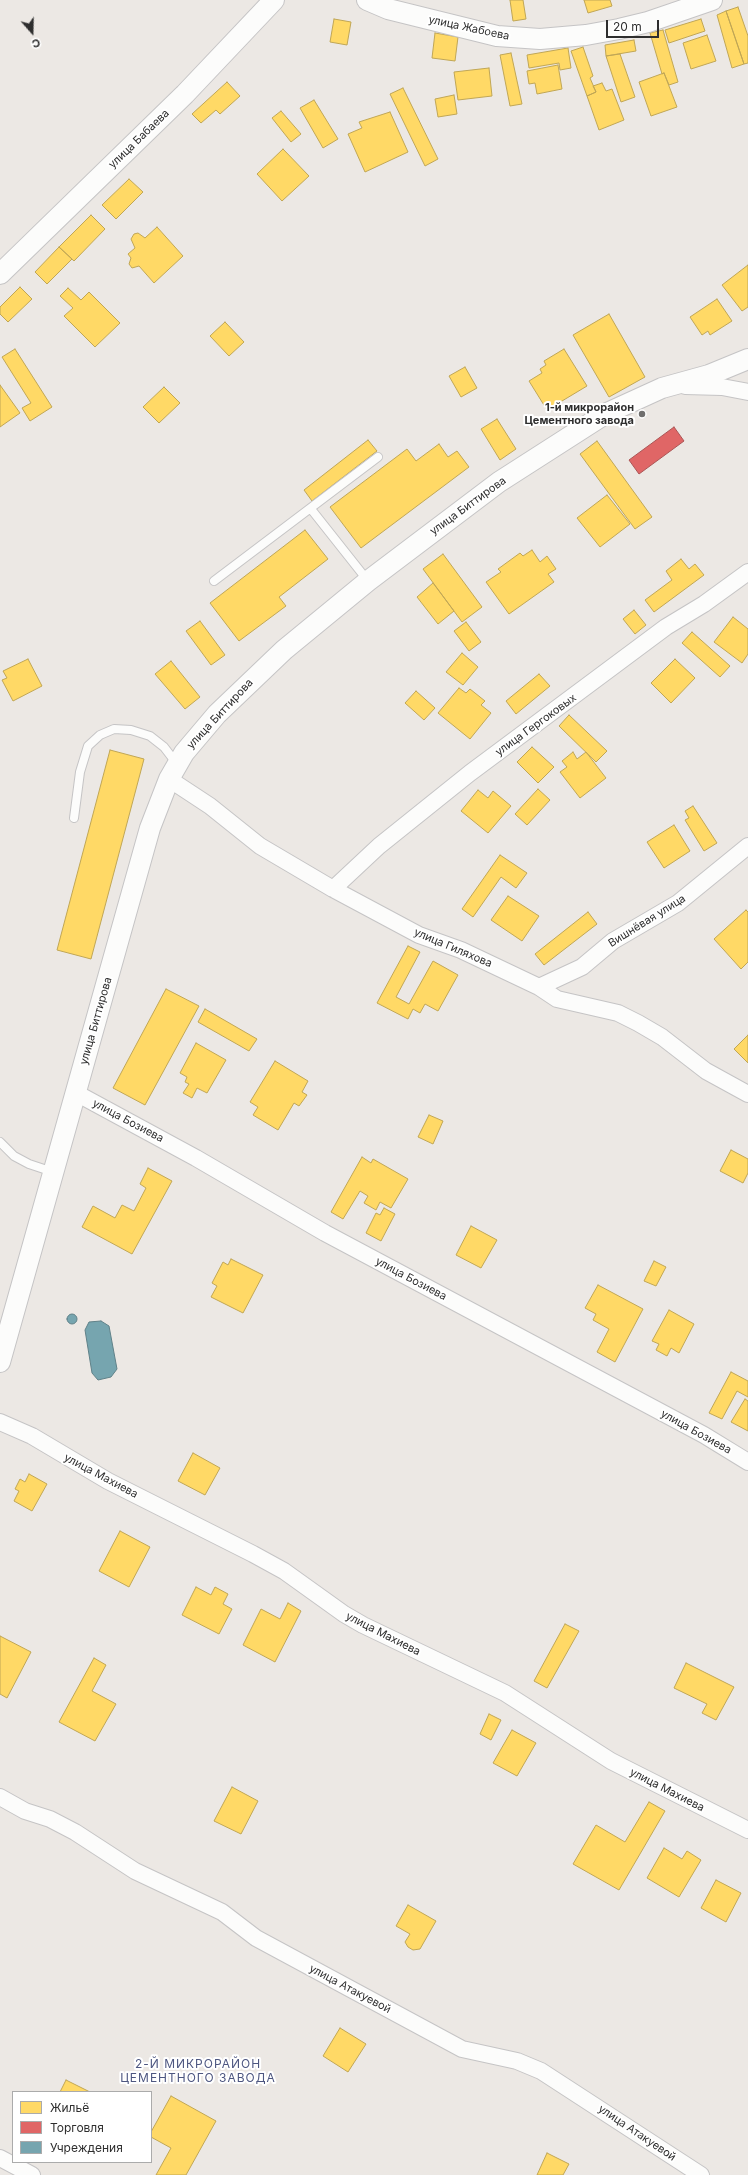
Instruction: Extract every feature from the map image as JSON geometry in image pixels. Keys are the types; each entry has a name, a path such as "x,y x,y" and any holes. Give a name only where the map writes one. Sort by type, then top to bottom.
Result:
{"street":[{"name":"улица Бабаева","path":"0,274 185,94 274,0"},
{"name":"улица Жабоева","path":"367,0 388,9 498,36 540,39 586,35 619,29 648,22 712,0"},
{"name":"улица Биттирова","path":"0,1362 150,828 173,772 205,728 254,678 316,623 458,512 527,463 605,414 662,388 674,386 748,359"},
{"path":"674,386 722,387 748,392"},
{"name":"улица Гергоковых","path":"333,889 378,846 470,773 666,627 704,604 748,572"},
{"name":"улица Гиляхова","path":"173,772 210,806 260,846 333,889 419,935 461,950 539,986 557,999 618,1013 662,1037 706,1071 748,1094"},
{"name":"Вишнёвая улица","path":"539,986 582,967 613,941 678,903 748,846"},
{"name":"улица Бозиева","path":"76,1093 196,1158 331,1236 690,1428 748,1462"},
{"name":"улица Махиева","path":"0,1422 32,1436 108,1481 253,1554 284,1571 344,1614 363,1625 505,1693 611,1761 748,1830"},
{"name":"улица Атакуевой","path":"0,1797 26,1811 50,1819 75,1832 135,1871 222,1912 256,1938 462,2049 517,2060 542,2071 701,2175"},
{"path":"0,2158 32,2175"}],"lane":[{"path":"214,581 378,457"},
{"path":"311,509 368,581"},
{"path":"74,818 80,772 88,746 100,735 114,729 131,730 150,736 164,747 173,772"},
{"path":"0,1142 14,1156 29,1164 54,1172"}],"building: Жильё":[{"path":"510,0 523,0 526,19 513,21"},
{"path":"584,0 610,0 612,6 588,13"},
{"path":"738,7 748,36 748,63 744,64 726,11"},
{"path":"726,11 744,64 732,68 717,15"},
{"path":"334,19 351,22 347,45 330,42"},
{"path":"701,19 705,31 669,43 665,30"},
{"path":"663,30 678,82 669,85 664,73 662,74 650,33"},
{"path":"435,33 458,37 455,61 432,58"},
{"path":"707,35 716,61 691,69 683,43"},
{"path":"634,40 636,51 606,56 605,45"},
{"path":"583,47 593,76 590,78 596,92 587,96 571,51"},
{"path":"568,48 571,68 560,70 559,63 529,68 527,55"},
{"path":"511,53 522,104 510,106 500,55"},
{"path":"620,54 635,97 621,102 606,56"},
{"path":"558,65 562,89 537,94 535,83 529,84 527,71"},
{"path":"489,68 492,96 458,100 454,72"},
{"path":"664,73 677,107 651,116 639,82"},
{"path":"227,82 240,96 220,114 216,110 201,123 192,114"},
{"path":"602,83 606,91 612,89 624,120 599,130 587,96 596,92 593,86"},
{"path":"403,88 438,159 425,166 390,94"},
{"path":"454,95 457,114 438,117 435,99"},
{"path":"314,100 338,139 323,148 300,108"},
{"path":"281,111 301,134 291,142 272,118"},
{"path":"390,112 408,152 365,172 348,134 362,128 359,122"},
{"path":"283,149 309,176 282,201 257,174"},
{"path":"129,179 143,192 116,219 102,205"},
{"path":"91,215 105,229 74,261 59,247"},
{"path":"157,227 183,256 154,283 139,266 132,268 129,264 131,258 128,254 135,248 131,239 134,234 138,233 145,238"},
{"path":"59,247 72,259 47,284 35,272"},
{"path":"748,265 748,307 742,311 722,285"},
{"path":"20,287 32,299 8,322 0,314 0,307"},
{"path":"68,288 81,300 89,292 120,323 95,347 64,316 73,308 60,296"},
{"path":"717,299 732,321 710,335 708,331 702,335 690,317"},
{"path":"609,314 645,377 609,397 573,335"},
{"path":"225,322 244,342 229,356 210,336"},
{"path":"15,349 52,407 30,421 22,408 31,403 2,357"},
{"path":"564,349 587,386 547,410 529,381 542,373 540,369 546,365 544,361"},
{"path":"465,367 477,388 461,397 449,376"},
{"path":"0,385 20,413 0,427"},
{"path":"164,387 180,403 159,423 143,407"},
{"path":"497,419 516,449 500,460 481,429"},
{"path":"368,440 377,451 312,501 304,490"},
{"path":"597,441 652,517 635,529 580,454"},
{"path":"439,444 448,457 457,451 469,467 361,548 330,507 407,449 416,461"},
{"path":"607,495 630,524 600,547 577,518"},
{"path":"305,530 328,559 279,597 286,606 239,641 210,603"},
{"path":"532,550 540,562 547,556 556,569 548,574 554,582 509,614 486,582 501,572 498,569 520,553 523,556"},
{"path":"443,554 482,607 462,622 423,569"},
{"path":"681,559 689,569 695,564 704,575 654,612 645,600 672,580 666,571"},
{"path":"433,583 454,611 438,624 417,597"},
{"path":"634,610 646,625 635,634 623,619"},
{"path":"733,617 748,629 748,654 742,663 714,642"},
{"path":"200,621 225,655 211,665 186,631"},
{"path":"466,622 481,642 469,651 454,631"},
{"path":"692,632 730,666 720,677 682,643"},
{"path":"462,653 478,667 463,685 446,672"},
{"path":"28,659 42,686 13,701 2,680 7,678 3,671"},
{"path":"675,659 695,678 671,703 651,683"},
{"path":"171,661 200,697 185,709 155,674"},
{"path":"539,674 550,686 516,714 506,701"},
{"path":"459,688 466,693 470,689 485,701 481,705 491,713 470,739 438,713"},
{"path":"416,691 435,708 424,720 405,703"},
{"path":"569,715 607,751 596,762 559,726"},
{"path":"532,747 554,767 538,783 517,762"},
{"path":"110,750 144,759 91,959 57,950"},
{"path":"573,752 577,759 586,752 606,778 580,798 560,772 567,767 562,761"},
{"path":"538,789 550,800 527,825 515,814"},
{"path":"478,790 488,798 493,791 511,806 488,833 461,811"},
{"path":"693,806 717,843 704,851 685,820 689,818 685,811"},
{"path":"674,825 690,851 664,868 647,842"},
{"path":"500,855 527,873 516,888 501,877 473,917 462,909"},
{"path":"508,896 539,916 522,941 491,920"},
{"path":"746,910 748,912 748,962 741,969 714,939"},
{"path":"588,912 597,924 544,965 535,954"},
{"path":"408,946 420,952 396,997 409,1004 433,961 458,975 438,1011 425,1004 420,1013 413,1009 408,1019 377,1003"},
{"path":"166,989 199,1006 145,1105 113,1088"},
{"path":"205,1009 257,1039 249,1051 198,1022"},
{"path":"748,1035 748,1063 734,1049"},
{"path":"196,1043 226,1060 207,1093 197,1088 192,1098 183,1093 189,1084 185,1082 187,1077 180,1073"},
{"path":"275,1061 308,1081 302,1092 307,1095 299,1106 294,1103 278,1130 253,1115 258,1107 250,1102"},
{"path":"429,1115 443,1121 433,1144 418,1137"},
{"path":"731,1150 748,1159 748,1173 743,1183 720,1171"},
{"path":"362,1157 371,1163 373,1159 408,1179 391,1208 380,1202 376,1210 364,1203 368,1196 360,1191 343,1219 331,1212"},
{"path":"148,1168 172,1181 132,1254 82,1227 93,1206 115,1218 122,1205 134,1211 146,1188 140,1184"},
{"path":"384,1208 395,1214 381,1241 366,1233 376,1213 380,1215"},
{"path":"471,1226 497,1240 481,1268 456,1255"},
{"path":"231,1259 263,1275 243,1313 211,1297 217,1286 212,1283 223,1262 228,1265"},
{"path":"654,1261 666,1267 656,1286 644,1281"},
{"path":"598,1285 643,1309 615,1362 597,1352 609,1329 593,1320 596,1314 585,1308"},
{"path":"669,1310 694,1324 679,1353 671,1348 667,1356 656,1350 659,1344 652,1341"},
{"path":"731,1372 748,1381 748,1397 737,1391 722,1419 709,1413"},
{"path":"745,1399 748,1401 748,1431 731,1422"},
{"path":"193,1453 220,1468 205,1495 178,1481"},
{"path":"29,1474 47,1484 32,1511 14,1501 19,1491 15,1489 20,1479 25,1482"},
{"path":"120,1531 150,1547 129,1587 99,1571"},
{"path":"196,1587 211,1595 215,1587 228,1594 223,1604 232,1609 219,1634 182,1615"},
{"path":"288,1603 301,1611 275,1662 243,1645 261,1609 280,1619"},
{"path":"565,1624 579,1631 547,1688 534,1681"},
{"path":"0,1636 31,1652 7,1698 0,1694"},
{"path":"94,1658 106,1665 92,1691 116,1704 95,1741 59,1722"},
{"path":"686,1663 734,1687 716,1720 702,1713 707,1704 674,1688"},
{"path":"489,1714 501,1720 491,1740 480,1734"},
{"path":"512,1730 536,1743 517,1776 493,1763"},
{"path":"232,1787 258,1801 241,1834 214,1821"},
{"path":"649,1802 665,1811 619,1890 573,1864 596,1825 625,1842"},
{"path":"664,1848 682,1859 687,1851 701,1860 679,1897 647,1878"},
{"path":"716,1880 741,1893 726,1922 701,1908"},
{"path":"408,1905 436,1921 420,1949 413,1950 408,1947 405,1942 410,1934 396,1926"},
{"path":"340,2028 366,2044 348,2072 323,2056"},
{"path":"66,2080 88,2091 60,2091"},
{"path":"171,2096 216,2121 186,2175 156,2175 171,2148 152,2138 152,2130"},
{"path":"547,2153 569,2164 563,2175 537,2175"}],"building: Торговля":[{"path":"674,427 684,441 639,474 629,460"}],"building: Учреждения":[{"path":"72,1314 77,1319 72,1324 67,1319"},
{"path":"101,1321 109,1326 117,1369 111,1377 98,1380 92,1373 85,1330 89,1322"}],"place":[{"name":"1-й микрорайон Цементного завода","path":"642,414"}],"district":[{"name":"2-Й МИКРОРАЙОН ЦЕМЕНТНОГО ЗАВОДА","path":"198,2071"}]}
